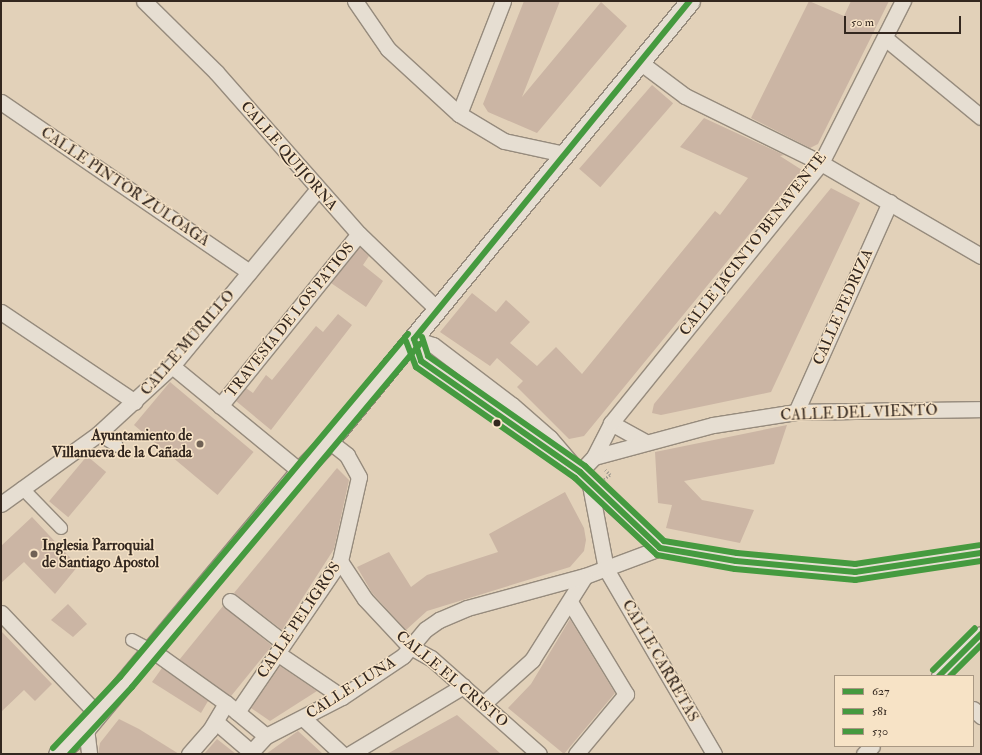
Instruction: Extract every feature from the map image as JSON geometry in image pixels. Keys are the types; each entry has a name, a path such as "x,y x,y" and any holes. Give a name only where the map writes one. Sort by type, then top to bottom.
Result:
{"street":[{"name":"CALLE QUIJORNA","path":"144,1 216,72 317,190 359,234 437,309"},
{"path":"355,1 388,49 460,114 504,142 564,154"},
{"path":"460,114 503,1"},
{"path":"58,754 92,721 152,651 300,471 329,441 564,154 641,64 690,1"},
{"name":"CALLE JACINTO BENAVENTE","path":"580,472 594,457 611,423 821,163 903,1"},
{"path":"885,38 981,116"},
{"path":"641,64 685,96 821,163 981,256"},
{"name":"CALLE PINTOR ZULOAGA","path":"1,102 249,272"},
{"name":"CALLE MURILLO","path":"9,494 98,434 135,402 172,366 317,190"},
{"name":"CALLE PEDRIZA","path":"796,412 890,202"},
{"name":"TRAVESÍA DE LOS PATIOS","path":"220,406 359,234"},
{"path":"1,312 135,402"},
{"path":"414,339 433,345 496,392 550,438 590,485 660,548 736,561 855,572 981,553"},
{"path":"414,339 421,361 580,472"},
{"path":"172,366 300,471"},
{"name":"CALLE DEL VIENTO","path":"594,457 644,441 796,412 981,410"},
{"path":"611,423 644,441"},
{"path":"98,434 117,446"},
{"name":"CALLE PELIGROS","path":"216,722 232,707 281,648 340,561 359,477 347,455 329,441"},
{"name":"CALLE CARRETAS","path":"590,485 606,568 714,754"},
{"path":"9,494 62,528"},
{"name":"CALLE LUNA","path":"266,736 342,697 403,656 409,646 439,620 467,608 585,576 660,548"},
{"name":"CALLE EL CRISTO","path":"340,561 365,599 409,646 431,658 539,754"},
{"path":"483,704 532,660 585,576"},
{"path":"230,601 281,648 342,697"},
{"path":"570,602 626,694 576,754"},
{"path":"1,613 92,721 89,754"},
{"path":"940,675 981,634"},
{"path":"132,640 152,651 232,707 266,736 251,753 216,722 188,754"},
{"path":"350,754 463,686"},
{"path":"303,718 342,754"}],"building":[{"path":"524,1 560,1 522,97 601,2 627,26 537,133 488,112 483,104"},
{"path":"809,1 844,16 851,1 889,1 818,144 810,148 751,118"},
{"path":"652,85 673,103 600,187 579,169"},
{"path":"704,118 784,155 780,156 802,170 584,436 569,439 517,387 523,381 497,358 490,366 440,332 472,293 496,312 506,300 530,322 510,343 537,366 556,347 582,374 715,211 720,215 748,178 680,147"},
{"path":"831,188 860,203 771,392 661,415 652,413 654,404"},
{"path":"360,247 369,256 363,265 383,281 366,307 331,283"},
{"path":"338,314 352,325 271,430 236,401 246,388 253,393 266,375 272,380 316,326 323,332"},
{"name":"Ayuntamiento de Villanueva de la Cañada","path":"170,382 253,452 218,495 134,425"},
{"path":"787,425 774,464 684,481 702,500 754,510 740,543 666,528 672,505 658,503 655,452"},
{"path":"87,456 106,472 68,517 49,501"},
{"path":"337,468 349,480 334,549 282,630 234,593"},
{"path":"565,492 584,528 586,540 584,551 570,567 427,611 406,630 372,593 357,567 389,552 411,587 427,575 498,552 489,534"},
{"name":"Inglesia Parroquial de Santiago Apostol","path":"32,517 78,566 55,594 24,562 1,583 1,546"},
{"path":"68,604 87,624 73,637 51,620"},
{"path":"223,606 272,646 229,699 180,660"},
{"path":"570,619 615,693 564,754 508,708 531,684"},
{"path":"1,631 52,684 35,701 24,690 1,712"},
{"path":"280,666 317,691 270,721 251,708"},
{"path":"162,668 208,701 201,713 152,682"},
{"path":"457,715 501,754 387,754"},
{"path":"119,719 139,729 179,754 98,754 100,743"},
{"path":"298,731 323,754 266,754"},
{"path":"217,739 236,754 204,754"}],"transit line":[{"name":"627","path":"414,339 690,1"},
{"name":"530","path":"53,748 120,677 408,334"},
{"name":"530","path":"422,337 428,356 585,466 664,541 737,553 855,564 980,545"},
{"name":"627","path":"414,339 421,361 580,472 660,548 736,561 855,572 981,553"},
{"name":"581","path":"406,341 416,367 575,478 657,555 735,569 855,580 981,561"},
{"name":"581","path":"70,754 132,687 420,344"},
{"name":"530","path":"933,670 975,628"},
{"name":"627","path":"940,675 981,634"},
{"name":"581","path":"951,675 981,645"}],"place":[{"name":"Ayuntamiento de Villanueva de la Cañada","path":"200,444"},
{"name":"Inglesia Parroquial de Santiago Apostol","path":"34,554"}]}
